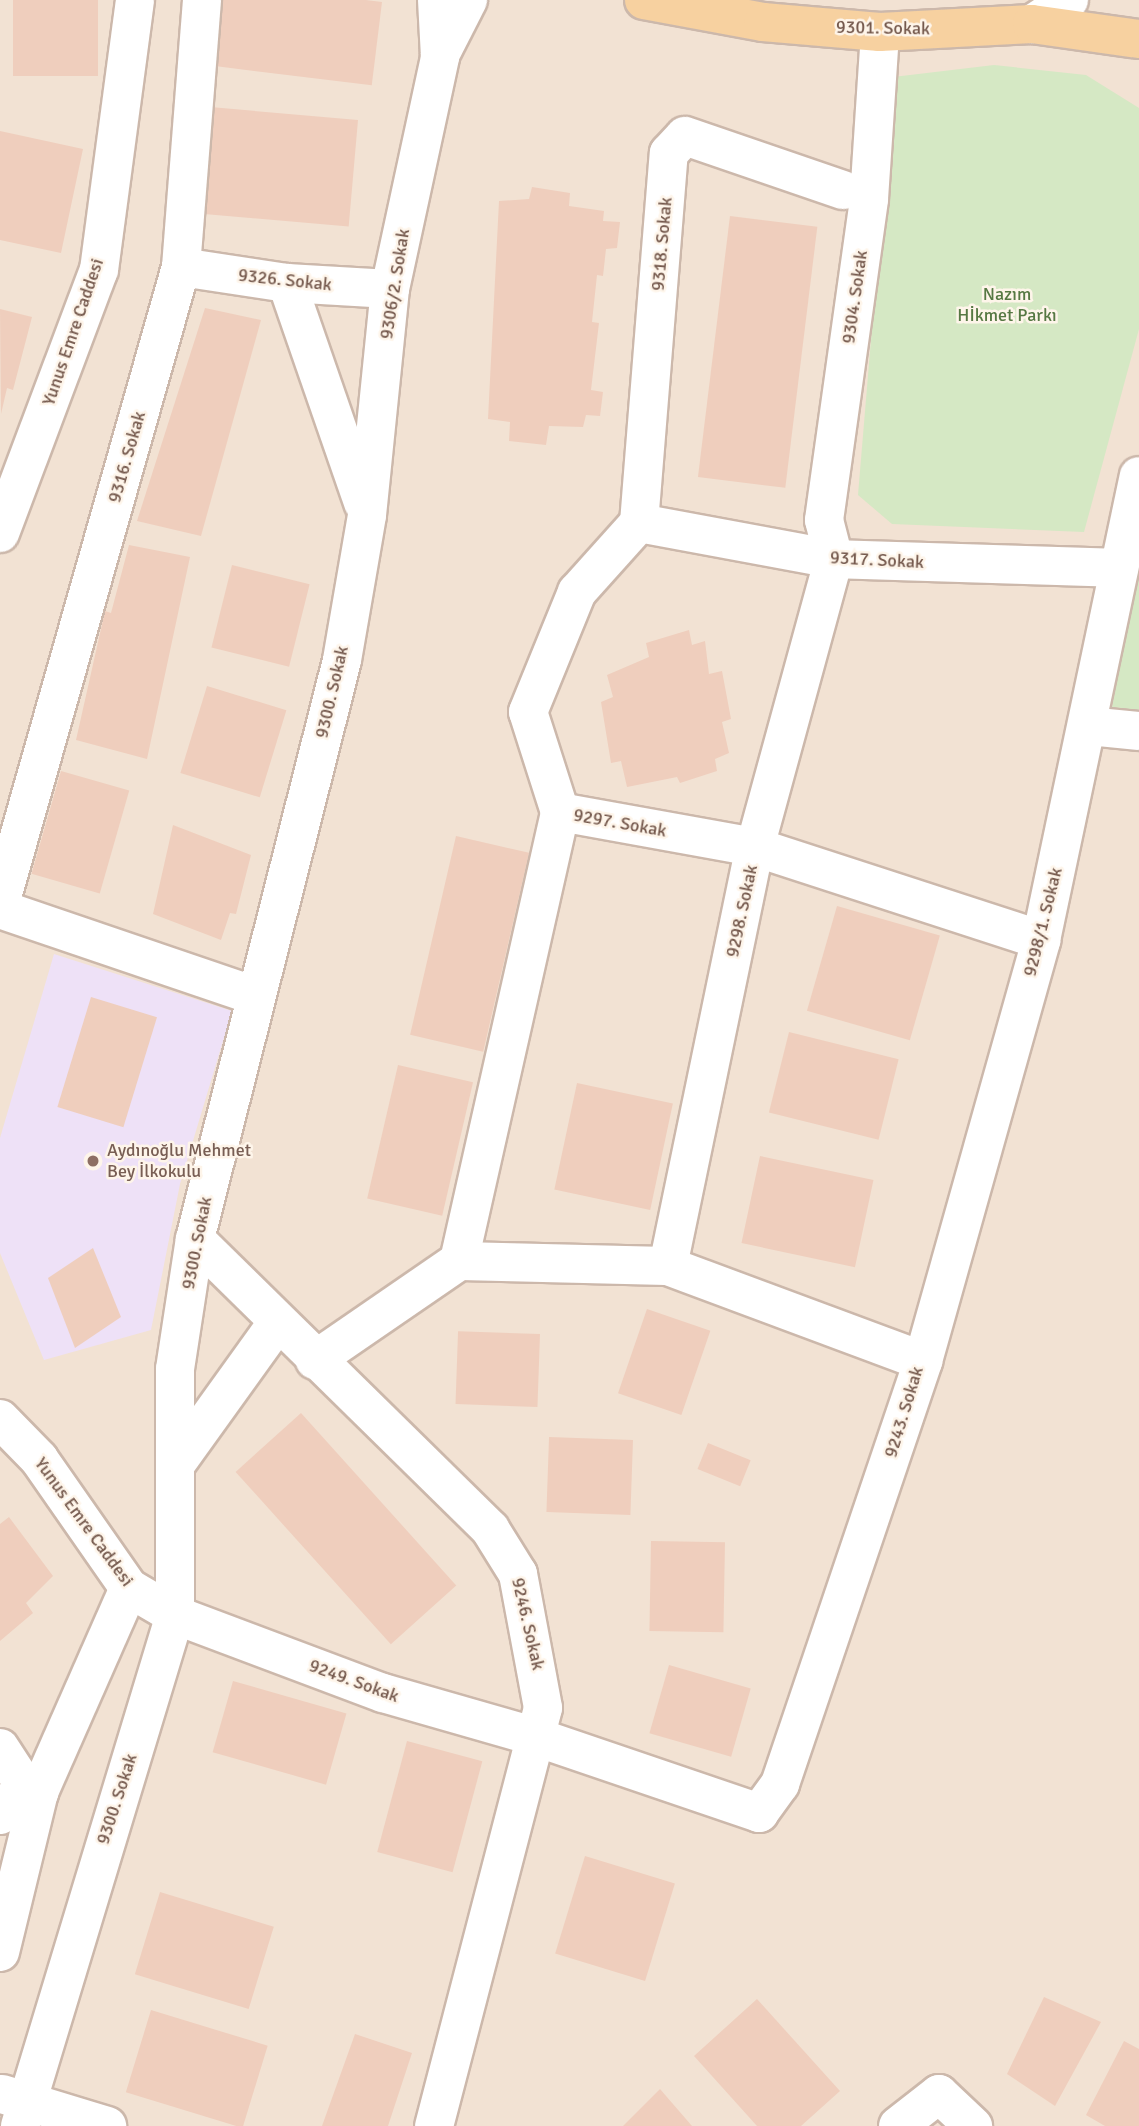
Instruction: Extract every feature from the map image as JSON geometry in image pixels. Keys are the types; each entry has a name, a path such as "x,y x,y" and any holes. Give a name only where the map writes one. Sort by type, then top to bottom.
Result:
{"main road":[{"name":"9301. Sokak","path":"644,0 763,11 880,32 1032,24 1134,40"}],"street":[{"name":"Yunus Emre Caddesi","path":"0,533 99,270 135,0"},
{"name":"9316. Sokak","path":"202,0 181,267 0,906 256,996"},
{"name":"9306/2. Sokak","path":"437,0 440,57"},
{"name":"9306/2. Sokak","path":"367,515 390,289 440,57 468,0"},
{"path":"1032,24 1069,0"},
{"name":"9304. Sokak","path":"834,559 824,520 869,199 880,32"},
{"name":"9318. Sokak","path":"639,523 669,153 685,136 843,190"},
{"name":"9326. Sokak","path":"181,267 287,283 390,289"},
{"name":"9300. Sokak","path":"15,2107 175,1615 178,1461 175,1369 195,1239 342,660 367,515 287,283"},
{"name":"9298/1. Sokak","path":"923,1361 1041,940 1139,476"},
{"path":"560,812 528,712 577,592 639,523"},
{"name":"9317. Sokak","path":"639,523 834,559 1119,568"},
{"name":"9298. Sokak","path":"668,1266 755,847 834,559"},
{"path":"1087,726 1139,731"},
{"name":"9297. Sokak","path":"459,1261 560,812 755,847 1041,940"},
{"name":"9246. Sokak","path":"195,1239 508,1549 540,1679 543,1708 434,2126"},
{"path":"315,1360 459,1261"},
{"name":"9243. Sokak","path":"459,1261 668,1266 923,1361 780,1784 759,1813 536,1737"},
{"path":"178,1461 278,1322"},
{"name":"Yunus Emre Caddesi","path":"0,1419 39,1459 129,1588 175,1615"},
{"path":"0,1952 32,1788 129,1588"},
{"name":"9249. Sokak","path":"175,1615 383,1693 536,1737"},
{"path":"0,1748 32,1788"},
{"path":"0,1815 32,1788"},
{"path":"898,2126 939,2094 972,2126"},
{"path":"15,2107 107,2126"}],"shaded area":[{"path":"0,0 1139,0 1139,2126 0,2126"},
{"name":"Aydınoğlu Mehmet Bey İlkokulu","path":"54,954 232,1011 180,1184 151,1330 44,1360 0,1253 0,1138"}],"green space":[{"name":"Nazım Hİkmet Parkı","path":"994,65 1086,75 1139,108 1139,329 1084,532 892,524 858,495 893,77"},
{"path":"1139,564 1139,710 1112,707"}],"building":[{"path":"13,0 98,0 98,76 13,76"},
{"path":"221,0 382,2 372,85 213,66"},
{"path":"208,107 358,120 349,227 198,213"},
{"path":"0,131 83,149 61,253 0,240"},
{"path":"532,187 570,193 569,206 604,211 603,221 620,222 617,248 606,249 603,276 597,275 592,322 599,323 591,390 603,392 600,416 586,415 583,427 549,426 546,445 509,441 510,422 488,419 499,201 529,199"},
{"path":"730,216 817,227 785,488 698,477"},
{"path":"205,308 261,320 201,536 137,521"},
{"path":"0,309 32,317 13,390 7,388 1,414"},
{"path":"129,545 190,557 147,759 76,740 105,611 111,613"},
{"path":"232,565 310,584 289,667 211,647"},
{"path":"689,630 692,645 705,641 709,674 722,671 731,719 722,722 729,753 715,759 717,771 680,783 677,777 627,787 621,761 611,763 601,702 613,697 607,675 649,657 646,643"},
{"path":"207,686 286,710 260,797 180,773"},
{"path":"61,771 129,791 100,893 32,874"},
{"path":"173,825 251,855 236,914 230,913 221,940 153,914"},
{"path":"456,836 529,853 483,1052 410,1035"},
{"path":"837,906 940,935 910,1040 807,1011"},
{"name":"Aydınoğlu Mehmet Bey İlkokulu","path":"91,997 157,1017 123,1127 57,1107"},
{"path":"789,1032 899,1059 879,1140 769,1113"},
{"path":"398,1065 473,1082 442,1216 367,1198"},
{"path":"577,1083 673,1103 650,1210 554,1190"},
{"path":"760,1156 873,1180 855,1267 741,1243"},
{"path":"93,1248 121,1317 75,1348 48,1278"},
{"path":"647,1309 710,1331 681,1415 618,1393"},
{"path":"458,1331 540,1334 537,1407 456,1404"},
{"path":"301,1413 456,1585 391,1644 236,1472"},
{"path":"549,1437 633,1440 630,1515 546,1512"},
{"path":"708,1443 751,1460 740,1486 698,1469"},
{"path":"9,1517 53,1576 26,1603 33,1613 0,1641 0,1524"},
{"path":"651,1541 725,1542 723,1632 649,1631"},
{"path":"669,1665 751,1688 731,1757 649,1733"},
{"path":"233,1681 346,1714 326,1785 213,1752"},
{"path":"407,1741 482,1761 453,1872 377,1852"},
{"path":"585,1856 675,1883 645,1981 555,1954"},
{"path":"160,1892 274,1927 249,2009 135,1974"},
{"path":"1044,1997 1101,2022 1055,2106 1007,2074"},
{"path":"757,1999 840,2091 801,2126 757,2126 694,2056"},
{"path":"151,2010 268,2046 243,2126 126,2092"},
{"path":"355,2034 412,2053 388,2126 322,2126"},
{"path":"1124,2041 1139,2049 1139,2126 1105,2126 1086,2115"},
{"path":"660,2089 692,2126 623,2126"}],"place":[{"name":"Aydınoğlu Mehmet Bey İlkokulu","path":"93,1161"}]}
